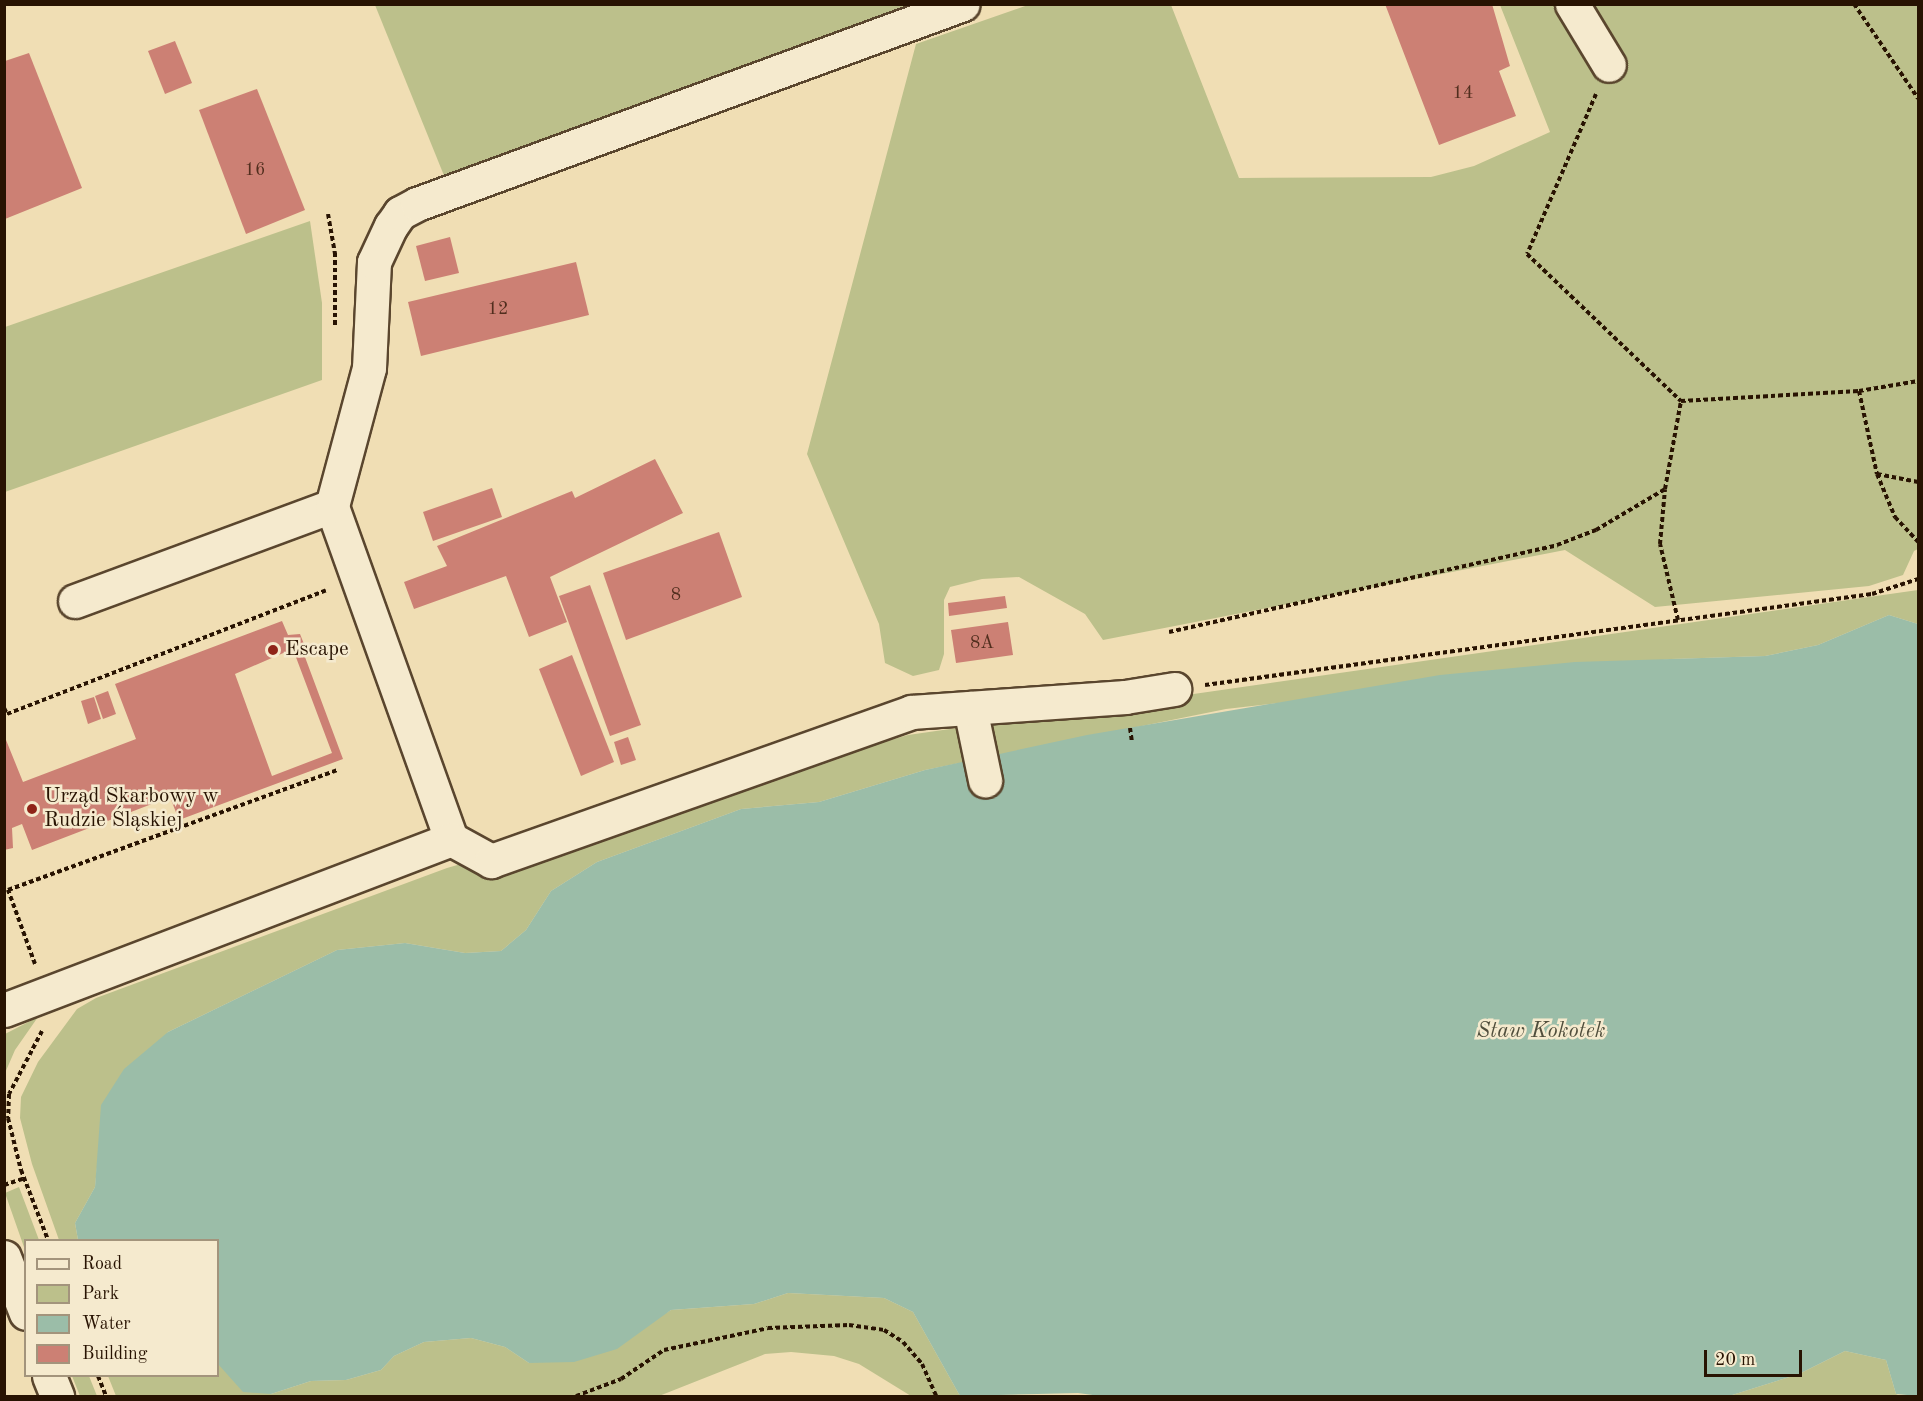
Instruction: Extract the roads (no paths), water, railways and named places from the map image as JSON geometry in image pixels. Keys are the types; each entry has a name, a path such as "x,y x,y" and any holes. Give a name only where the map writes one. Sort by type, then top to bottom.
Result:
{"lane":[{"path":"963,4 400,213 374,262 369,368 332,506 451,839 491,861 911,711 1125,697 1174,689"},
{"path":"1572,4 1609,65"},
{"path":"75,601 332,506"},
{"path":"970,708 985,780"},
{"path":"4,1010 451,839"},
{"path":"4,1257 24,1308"},
{"path":"49,1377 57,1396"}],"water":[{"name":"Staw Kokotek","path":"1889,615 1918,624 1918,1396 1896,1394 1886,1360 1845,1351 1799,1374 1729,1396 1100,1396 1078,1393 960,1396 913,1312 884,1298 788,1293 754,1304 671,1310 617,1349 574,1362 529,1363 505,1347 471,1338 424,1342 394,1356 381,1370 346,1380 311,1381 271,1394 243,1392 219,1365 219,1239 78,1239 75,1223 95,1187 101,1105 124,1069 168,1032 337,950 405,943 465,953 501,951 526,930 551,891 597,862 741,809 819,802 925,770 1087,735 1440,675 1575,662 1765,656 1818,645"}],"place":[{"name":"Escape","path":"273,650"},
{"name":"Urząd Skarbowy w Rudzie Śląskiej","path":"32,809"}]}
